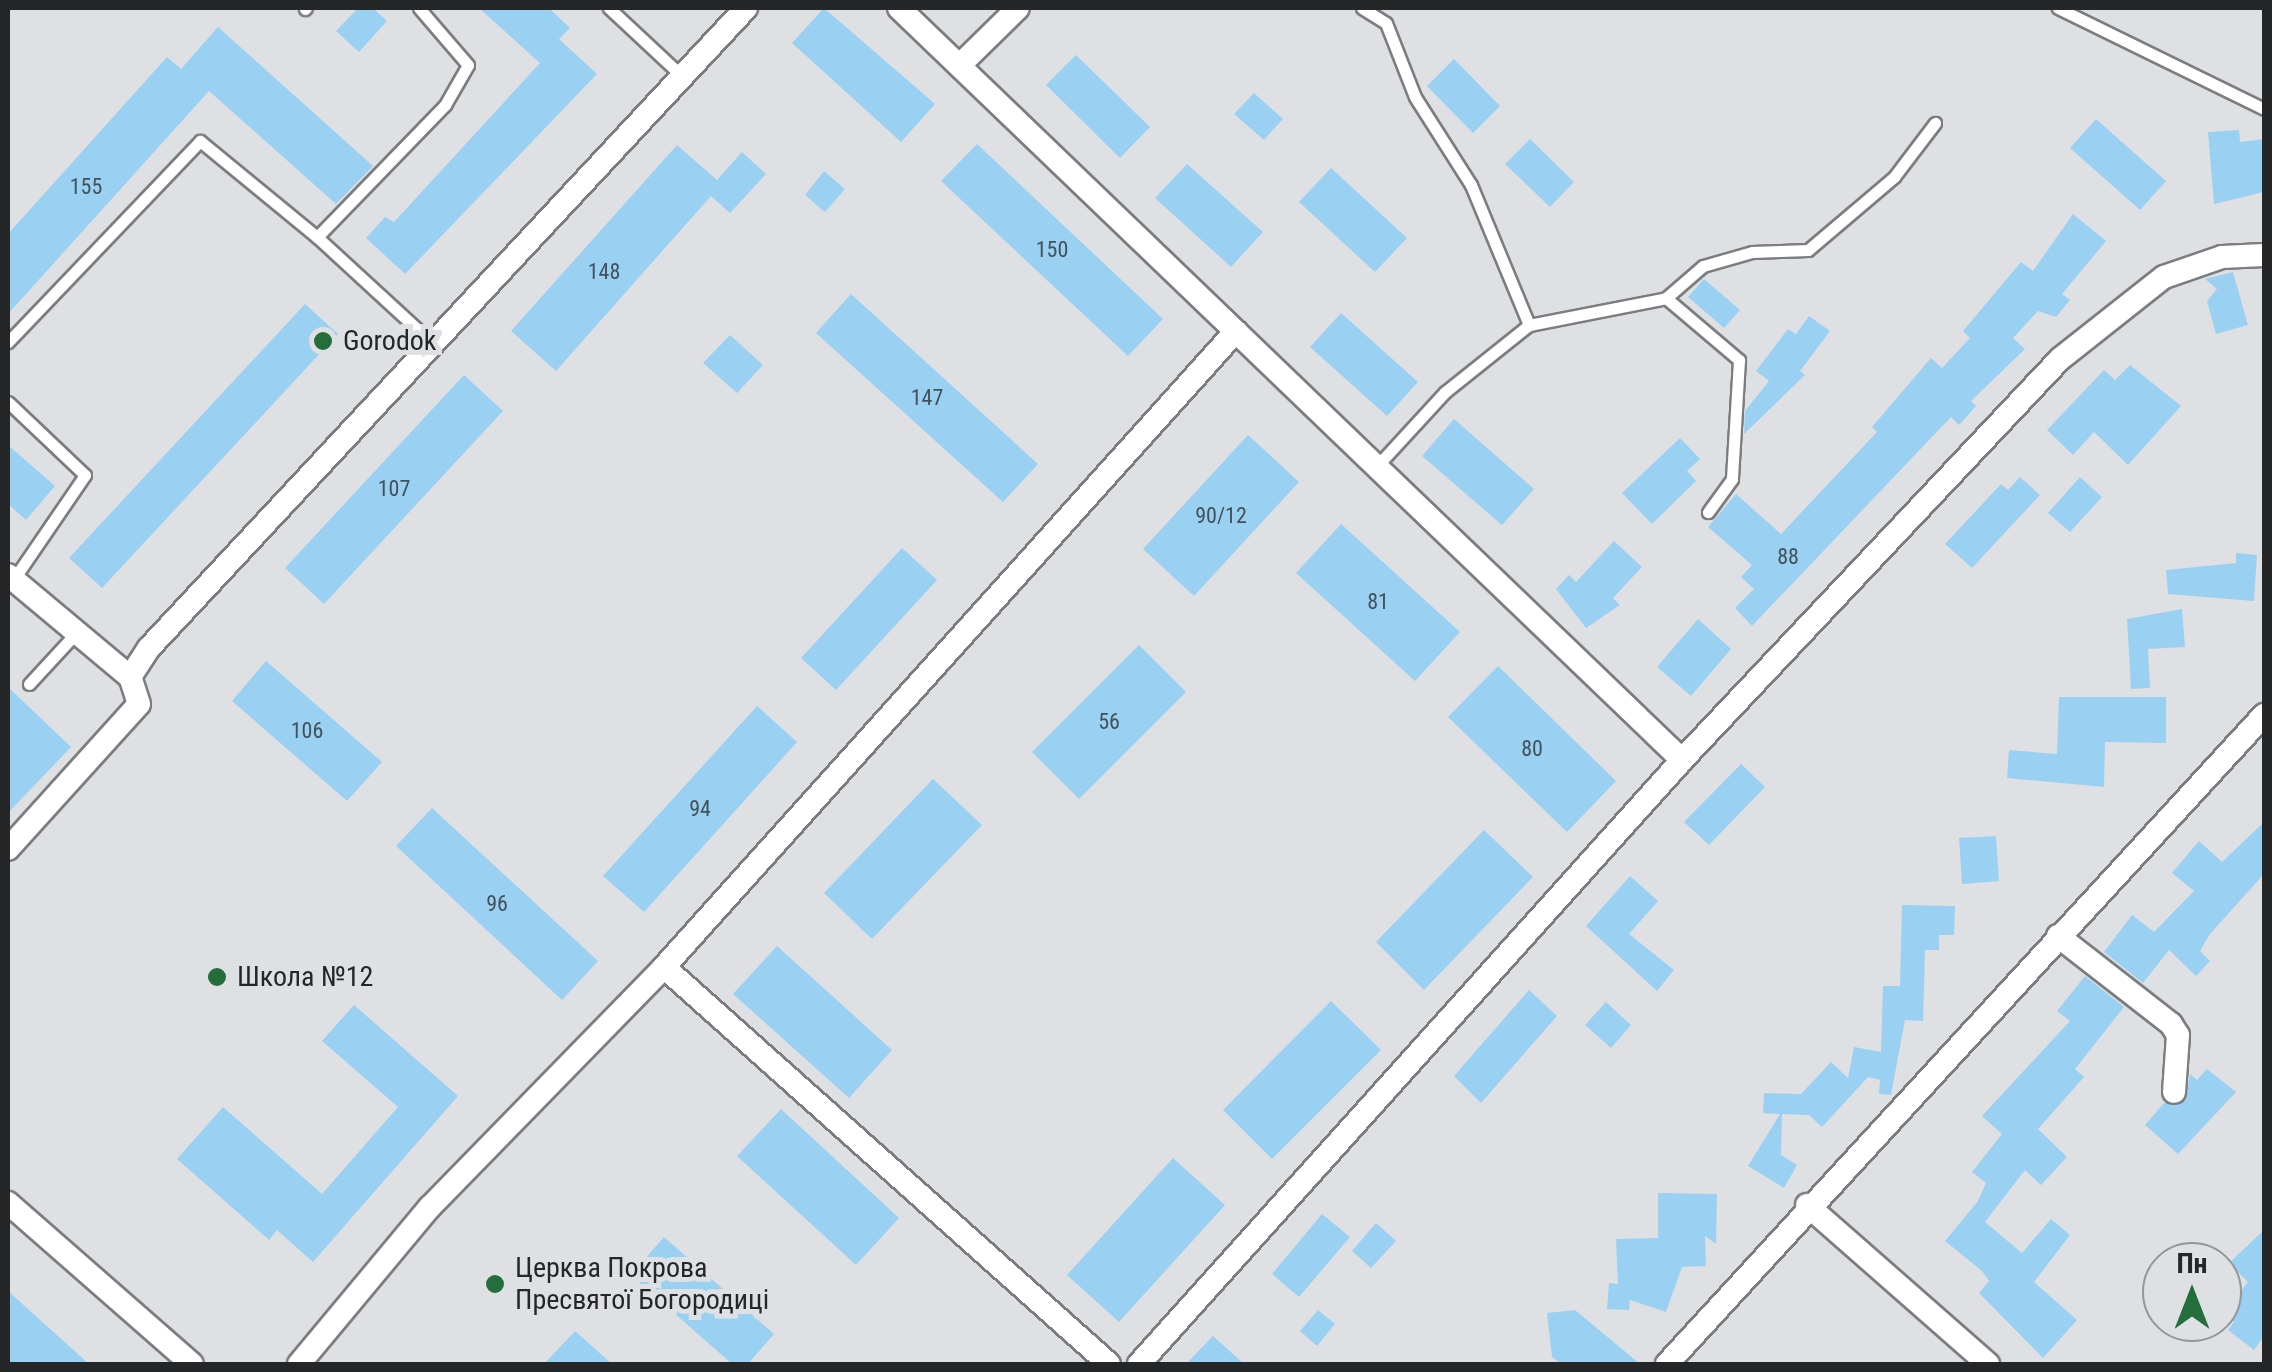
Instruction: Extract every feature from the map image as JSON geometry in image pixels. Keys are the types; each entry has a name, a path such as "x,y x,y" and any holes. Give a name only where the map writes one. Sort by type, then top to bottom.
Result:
{"street":[{"path":"130,677 432,342 746,8"},
{"path":"899,8 1682,760"},
{"path":"960,66 1018,8"},
{"path":"1139,1364 1682,760 2110,312 2164,277 2222,257 2264,255"},
{"path":"299,1364 430,1207 664,967 1236,331"},
{"path":"8,849 139,704 130,677 10,577"},
{"path":"1668,1364 1806,1205 2264,715"},
{"path":"2058,936 2171,1024 2178,1035 2174,1092"},
{"path":"664,967 1109,1364"},
{"path":"8,1204 192,1364"},
{"path":"1806,1205 1988,1364"}],"lane":[{"path":"317,237 444,106 468,66 419,8"},
{"path":"609,8 682,76"},
{"path":"1362,8 1386,24 1414,98 1470,185 1529,324"},
{"path":"2058,8 2264,109"},
{"path":"1377,466 1445,392 1529,324 1666,298 1703,266 1752,252 1808,250 1894,176 1935,123"},
{"path":"8,342 200,141 317,237 432,342"},
{"path":"1666,298 1739,360 1732,478 1708,512"},
{"path":"8,402 86,475 10,577"},
{"path":"29,684 77,632"}],"building":[{"path":"358,8 373,8 387,21 359,52 336,31"},
{"path":"479,8 549,8 570,28 559,39 597,74 405,274 366,238 385,217 394,222 540,63"},
{"path":"824,8 935,104 901,142 792,43"},
{"path":"218,27 373,166 336,204 209,91 8,314 8,234 167,57 181,69"},
{"path":"1076,55 1150,127 1120,158 1046,85"},
{"path":"1454,59 1500,106 1473,133 1427,86"},
{"path":"1254,93 1283,119 1264,140 1234,114"},
{"path":"2096,119 2166,181 2140,210 2070,148"},
{"path":"2239,130 2240,142 2264,139 2264,192 2214,204 2208,132"},
{"path":"1530,139 1574,182 1550,207 1505,164"},
{"path":"977,144 1163,319 1128,356 941,181"},
{"path":"677,145 717,180 742,152 766,174 730,213 711,196 556,371 511,331"},
{"path":"1187,164 1263,232 1231,267 1155,198"},
{"path":"1331,168 1407,238 1375,272 1299,202"},
{"path":"824,171 845,189 825,212 805,195"},
{"path":"2073,214 2106,241 2062,294 2070,300 2056,317 2038,311 2013,338 2025,349 1971,401 1976,406 1959,425 1951,417 1752,626 1735,608 1754,589 1741,577 1752,565 1708,527 1736,494 1781,534 1877,432 1872,427 1931,358 1942,368 1970,338 1963,331 2021,262 2033,271"},
{"path":"2233,272 2248,325 2216,334 2207,301 2217,289 2205,279"},
{"path":"1704,279 1740,310 1724,328 1688,297"},
{"path":"851,294 1038,464 1003,502 816,333"},
{"path":"305,304 338,334 102,588 69,558"},
{"path":"1341,313 1418,382 1387,416 1310,347"},
{"path":"1809,316 1830,331 1800,371 1805,375 1744,434 1745,411 1769,381 1756,371 1788,329 1796,334"},
{"path":"730,335 763,365 737,393 703,363"},
{"path":"2130,365 2181,406 2128,465 2094,432 2073,455 2047,430 2104,370 2115,380"},
{"path":"464,375 503,411 324,604 285,568"},
{"path":"1454,419 1534,489 1502,525 1422,456"},
{"path":"1248,435 1299,482 1194,596 1143,549"},
{"path":"1680,438 1700,459 1687,471 1696,481 1652,524 1622,493"},
{"path":"8,445 55,486 26,520 8,504"},
{"path":"2020,477 2040,495 1972,568 1945,544 2001,484 2008,490"},
{"path":"2080,477 2102,497 2070,532 2048,513"},
{"path":"1341,524 1460,632 1415,681 1296,573"},
{"path":"1614,541 1642,567 1613,598 1620,605 1586,628 1556,589 1569,575 1576,582"},
{"path":"902,548 937,580 836,690 801,658"},
{"path":"2236,553 2257,555 2254,601 2168,594 2166,570 2236,563"},
{"path":"2182,609 2185,647 2148,649 2150,688 2131,689 2127,619"},
{"path":"1698,619 1731,649 1691,696 1657,667"},
{"path":"1139,645 1186,692 1079,799 1032,752"},
{"path":"266,661 382,762 347,801 232,701"},
{"path":"1498,666 1616,781 1567,832 1448,717"},
{"path":"8,687 71,747 8,813"},
{"path":"2059,697 2166,697 2166,743 2105,742 2104,787 2007,778 2009,750 2057,754"},
{"path":"757,706 797,742 644,912 603,876"},
{"path":"1741,764 1765,787 1709,845 1684,822"},
{"path":"933,779 982,825 872,939 824,893"},
{"path":"432,808 598,961 562,1000 396,846"},
{"path":"2264,822 2264,874 2210,934 2200,951 2210,961 2196,976 2169,950 2143,983 2104,952 2132,915 2154,932 2194,891 2172,873 2199,841 2222,862"},
{"path":"1484,830 1533,877 1424,990 1376,942"},
{"path":"1996,836 1999,881 1962,884 1959,838"},
{"path":"1630,876 1658,901 1629,934 1674,970 1657,991 1586,926"},
{"path":"1902,905 1955,906 1954,935 1939,935 1939,950 1925,950 1923,1021 1905,1020 1891,1095 1879,1094 1880,1080 1868,1077 1822,1127 1809,1115 1782,1114 1781,1155 1797,1165 1784,1188 1748,1166 1780,1114 1763,1113 1764,1093 1801,1094 1831,1062 1848,1078 1854,1047 1881,1052 1883,986 1900,986"},
{"path":"777,946 892,1050 849,1098 733,994"},
{"path":"2085,976 2124,1007 2075,1069 2084,1077 2038,1129 2067,1157 2041,1185 2025,1170 1985,1222 2022,1253 2051,1219 2070,1235 2034,1282 2077,1320 2043,1358 1979,1293 1989,1281 1982,1271 1945,1241 1978,1201 1986,1183 1972,1172 2002,1134 1982,1116 2070,1021 2057,1011"},
{"path":"1529,990 1557,1016 1481,1103 1454,1076"},
{"path":"1331,1001 1381,1050 1272,1159 1223,1110"},
{"path":"1606,1002 1631,1025 1611,1048 1585,1025"},
{"path":"354,1005 458,1096 313,1262 277,1230 269,1240 177,1159 223,1107 322,1194 398,1107 322,1041"},
{"path":"2207,1069 2236,1092 2178,1154 2145,1125 2164,1103 2186,1101 2190,1074 2197,1080"},
{"path":"781,1109 899,1218 856,1265 737,1156"},
{"path":"1173,1158 1225,1205 1119,1322 1067,1275"},
{"path":"1658,1193 1717,1194 1716,1244 1705,1236 1706,1266 1682,1267 1666,1312 1630,1300 1629,1310 1607,1309 1609,1283 1618,1284 1616,1239 1658,1238"},
{"path":"1322,1214 1350,1237 1299,1297 1272,1274"},
{"path":"1376,1223 1396,1241 1371,1268 1352,1251"},
{"path":"2264,1230 2264,1336 2254,1350 2242,1341 2242,1290 2248,1282 2242,1276 2242,1251"},
{"path":"664,1237 774,1334 748,1364 732,1364 631,1275"},
{"path":"8,1291 89,1364 8,1364"},
{"path":"1318,1310 1335,1324 1317,1346 1300,1331"},
{"path":"1575,1310 1640,1364 1561,1364 1552,1357 1547,1313"},
{"path":"575,1331 612,1364 544,1364"},
{"path":"1213,1336 1244,1364 1186,1364"}],"place":[{"name":"Gorodok","path":"323,341"},
{"name":"Школа №12","path":"217,977"},
{"name":"Церква Покрова Пресвятої Богородиці","path":"495,1284"}]}
